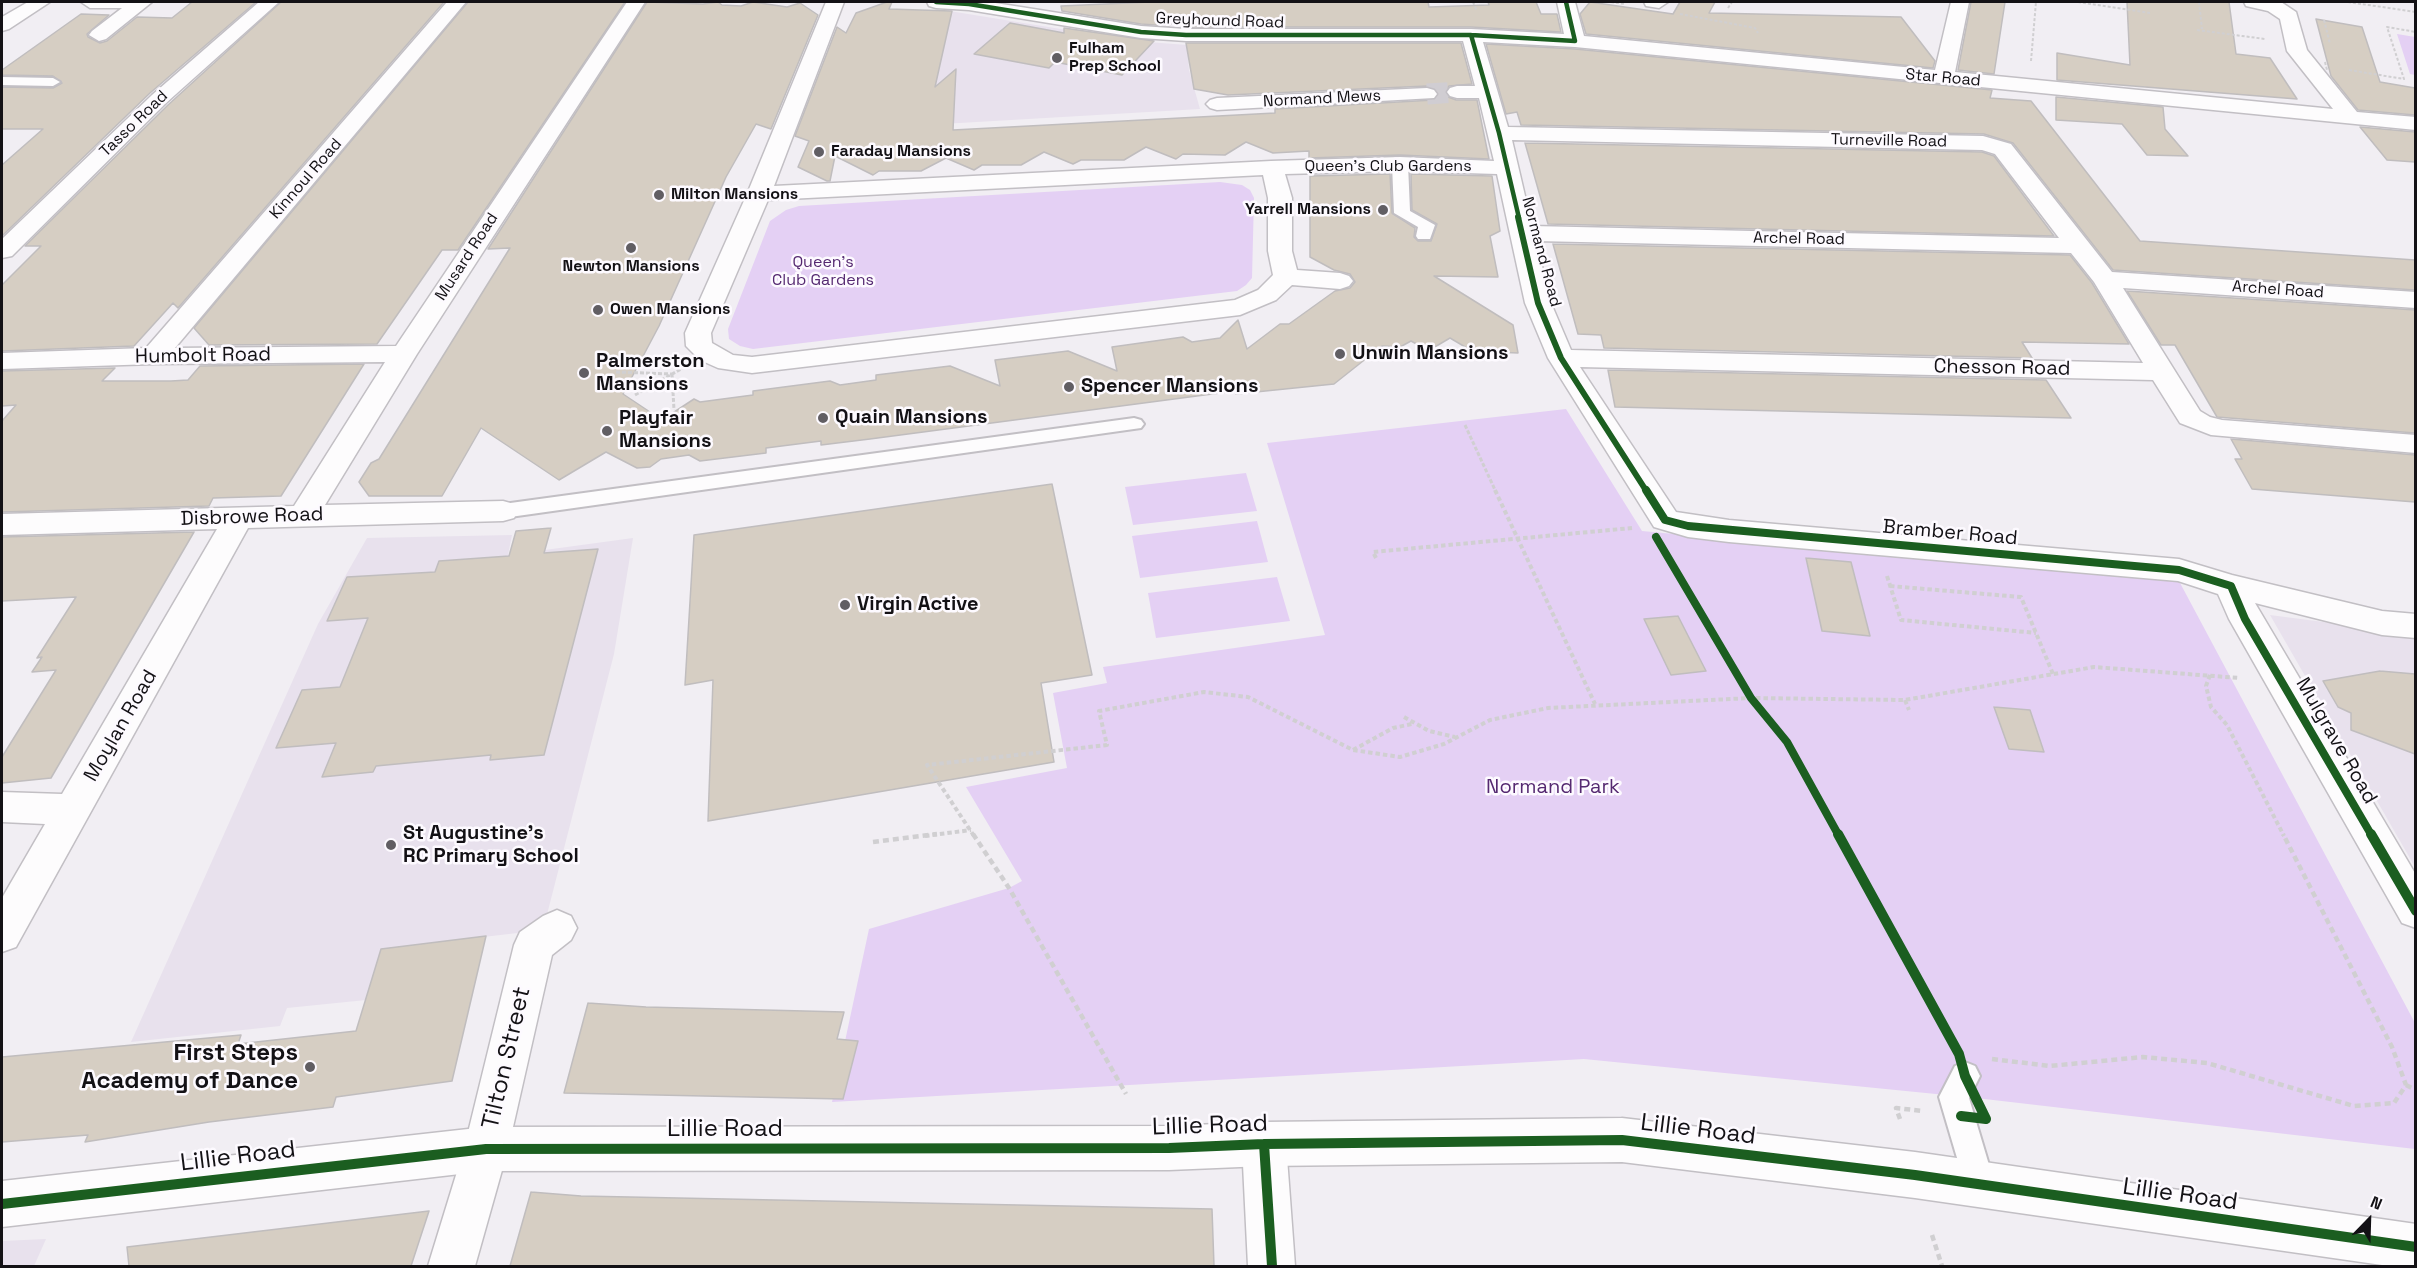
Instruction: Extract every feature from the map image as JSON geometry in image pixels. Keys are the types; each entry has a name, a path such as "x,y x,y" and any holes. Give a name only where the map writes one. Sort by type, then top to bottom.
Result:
{"street":[{"path":"2,25 41,2"},
{"path":"90,2 142,2"},
{"path":"99,35 142,2"},
{"name":"Tasso Road","path":"3,251 159,99 270,2"},
{"name":"Kinnoul Road","path":"154,356 457,2"},
{"name":"Musard Road","path":"304,515 404,354 636,2"},
{"path":"835,2 759,194 698,333 699,346 709,354 728,362 752,365 1239,307 1267,295 1286,277 1340,281"},
{"name":"Greyhound Road","path":"936,2 1002,5 1098,26 1186,35 1471,35"},
{"path":"1566,2 1575,41"},
{"path":"1653,2 1659,2"},
{"path":"1944,78 1960,2"},
{"path":"2253,2 2274,6 2289,16 2295,44 2316,62 2350,117"},
{"name":"Star Road","path":"1471,35 1575,41 2415,124"},
{"name":"Normand Road","path":"1471,35 1499,133 1538,303 1561,358 1644,491 1665,520"},
{"path":"1457,92 1487,92"},
{"name":"Normand Mews","path":"1217,104 1427,94"},
{"name":"Turneville Road","path":"1499,133 1983,143 2003,149 2105,279 2162,372"},
{"name":"Queen's Club Gardens","path":"759,194 1271,168 1400,164 1506,168"},
{"name":"Queen's Club Gardens","path":"1271,168 1281,198 1280,252 1286,277"},
{"name":"Archel Road","path":"1521,233 2078,246"},
{"name":"Archel Road","path":"2105,279 2415,300"},
{"name":"Humbolt Road","path":"2,360 404,354"},
{"name":"Chesson Road","path":"1561,358 2162,372"},
{"path":"2162,372 2190,417 2200,423 2221,429 2415,444"},
{"name":"Disbrowe Road","path":"2,524 503,511"},
{"name":"Moylan Road","path":"2,934 239,517"},
{"name":"Bramber Road","path":"1665,520 1688,526 1729,531 2180,570 2231,586 2382,623 2415,626"},
{"name":"Mulgrave Road","path":"2231,586 2245,619 2415,911"},
{"path":"2,807 73,810"},
{"name":"Tilton Street","path":"451,1266 486,1149 534,945 557,928"},
{"name":"Lillie Road","path":"2,1204 486,1149 1169,1148 1264,1144 1622,1140 1980,1185 2415,1247"},
{"path":"1264,1144 1272,1266"}],"lane":[{"path":"2,81 53,82"},
{"path":"1400,164 1402,213 1427,225 1424,236"},
{"path":"503,511 1134,424"},
{"path":"1962,1065 1954,1097 1980,1185"}],"path":[{"path":"1728,8 1732,2"},
{"path":"2031,63 2036,2"},
{"path":"2078,2 2150,13"},
{"path":"2199,2 2202,29"},
{"path":"2348,2 2415,12"},
{"path":"2324,20 2331,51"},
{"path":"2342,68 2404,79 2386,27 2415,32"},
{"path":"2197,30 2295,44"},
{"path":"2316,62 2331,67"},
{"path":"2316,62 2327,70"},
{"path":"616,372 672,374"},
{"path":"635,395 672,374"},
{"path":"672,374 674,410"},
{"path":"1465,424 1595,704"},
{"path":"1376,558 1373,552 1629,529"},
{"path":"1884,565 1900,620 2036,633"},
{"path":"1890,586 2021,597 2053,674"},
{"path":"1126,1094 1009,888 927,765 1107,745 1099,711 1204,692 1248,697 1353,750 1400,757 1456,737 1490,720 1548,708 1595,704 1751,698 1905,700 2094,667 2284,683"},
{"path":"2210,675 2206,686 2211,707 2226,725 2237,746 2392,1047 2406,1085 2415,1090"},
{"path":"1745,688 1759,707"},
{"path":"1905,700 1909,710"},
{"path":"1404,717 1412,724 1429,731 1456,737"},
{"path":"1353,750 1393,728 1412,724"},
{"path":"873,842 971,830"},
{"path":"1962,1065 2050,1066 2143,1057 2207,1063 2354,1106 2394,1103 2406,1085"},
{"path":"1932,1235 1942,1266"}],"shaded area":[{"name":"Fulham Prep School","path":"937,9 1135,41 1187,45 1189,70 1200,109 908,126"},
{"name":"St Augustine's RC Primary School","path":"512,535 508,555 633,538 614,654 543,930 381,949 366,1000 287,1008 280,1026 131,1042 318,624 367,538"},
{"path":"2270,615 2415,634 2415,867"},
{"path":"46,1239 34,1266 2,1266 2,1241"}],"green space":[{"path":"2397,34 2415,37 2415,75 2410,74"},
{"name":"Queen's Club Gardens","path":"1220,182 1242,185 1250,190 1254,198 1252,278 1237,291 753,349 740,346 729,339 728,329 770,221 786,210 799,206"},
{"name":"Normand Park","path":"1566,409 1642,531 2179,581 2415,1023 2415,1149 1976,1098 1584,1059 832,1102 869,929 1009,888 1022,881 966,787 1067,768 1053,693 1107,683 1103,667 1325,635 1267,443"},
{"path":"1246,473 1257,511 1133,525 1125,487"},
{"path":"1257,521 1268,562 1140,578 1132,536"},
{"path":"1277,577 1290,621 1156,638 1148,593"}],"building":[{"path":"192,2 256,2 150,93 2,236 2,165 43,129 2,129 2,87 53,88 62,83 53,76 2,75 2,70 81,14 109,15 87,34 88,37 100,43 107,41 137,17 172,18"},
{"path":"281,2 444,2 178,308 173,303 134,346 2,351 2,285 41,246 25,246 168,105"},
{"path":"468,2 625,2 458,250 442,250 377,344 209,345 194,328"},
{"path":"647,2 703,4 718,2 722,5 741,6 753,2 787,7 800,3 818,15 771,129 756,124 726,177 659,326 623,394 662,420 694,399 700,402 753,395 753,391 830,381 840,385 876,380 876,375 950,366 1000,386 995,360 1068,351 1117,371 1112,347 1183,337 1192,342 1220,338 1238,320 1247,349 1280,324 1289,324 1335,291 1350,288 1355,282 1350,274 1334,270 1310,257 1310,176 1390,174 1392,213 1415,228 1414,237 1418,241 1431,241 1437,224 1412,210 1411,174 1492,176 1500,231 1490,236 1498,277 1434,276 1513,325 1518,353 1472,351 1450,338 1433,348 1422,347 1411,341 1400,347 1382,346 1334,384 1236,394 1235,391 821,445 821,441 766,448 766,453 700,461 689,455 661,459 650,467 637,468 606,452 559,480 481,428 442,496 369,496 359,482 371,463 379,459 510,248 488,249"},
{"path":"892,2 889,9 952,11 935,87 956,69 953,130 1275,113 1275,109 1434,100 1439,93 1427,86 1228,95 1194,89 1186,43 1461,43 1472,84 1449,86 1445,92 1448,97 1456,100 1477,100 1489,159 1400,155 1309,158 1309,151 1273,153 1246,142 1225,155 1183,154 1176,159 1146,147 1124,160 1081,160 1073,164 1044,152 1021,165 982,165 974,170 946,158 921,171 879,171 873,175 835,156 830,181 827,181 798,167 809,141 795,136 837,27 846,33 856,13"},
{"path":"1150,2 1428,2 1429,7 1489,5 1488,2 1536,2 1541,14 1557,14 1561,32 1471,27 1183,27 1180,14 1169,26 1141,24 1062,11 1061,6"},
{"path":"1590,2 1673,14 1680,2 1715,2 1709,13 1901,17 1935,61 1933,68 1586,34 1580,14"},
{"path":"1971,2 2005,2 1994,74 1958,70"},
{"path":"2127,2 2229,2 2236,54 2270,58 2297,99 2057,80 2057,53 2130,65"},
{"path":"2316,19 2362,27 2380,82 2415,88 2415,115 2358,110 2331,76"},
{"path":"1010,23 1064,33 1064,28 1154,41 1122,75 1055,62 1049,68 974,54"},
{"path":"1486,44 1575,49 1992,90 1990,98 2031,101 2140,241 2415,260 2415,290 2113,270 2013,143 1984,134 1521,125 1517,112 1506,114"},
{"path":"2056,97 2163,107 2165,129 2188,156 2147,155 2122,124 2056,120"},
{"path":"2360,127 2415,132 2415,162 2387,160"},
{"path":"1525,143 1982,152 1994,156 2054,236 1548,224"},
{"path":"1553,244 2070,255 2092,283 2129,344 2022,342 2032,358 1604,348 1601,335 1578,334"},
{"path":"2127,291 2415,310 2415,433 2217,417 2175,345 2161,345"},
{"path":"364,364 281,496 213,498 209,506 2,512 2,421 16,405 2,406 2,371 115,368 102,381 171,381 188,380 200,366"},
{"path":"1608,370 2046,380 2071,418 1615,407"},
{"path":"2231,439 2415,455 2415,502 2252,489 2235,459 2242,459"},
{"name":"Virgin Active","path":"1052,484 1092,675 1041,683 1054,762 708,821 713,680 685,685 694,535"},
{"path":"551,528 544,553 598,549 544,755 490,760 491,755 376,766 373,772 322,777 336,743 276,748 302,690 340,687 368,618 327,621 347,577 435,572 439,561 509,556 516,531"},
{"path":"194,532 51,778 2,783 2,757 56,670 32,672 42,657 37,658 76,597 2,601 2,537"},
{"path":"1806,558 1851,562 1870,636 1822,631"},
{"path":"1678,616 1706,671 1671,675 1644,619"},
{"path":"2380,671 2415,674 2415,754 2351,730 2351,713 2338,707 2323,681"},
{"path":"1994,707 2030,710 2044,752 2009,749"},
{"path":"486,936 452,1081 336,1097 333,1107 209,1122 85,1142 88,1135 2,1142 2,1057 241,1035 238,1044 356,1031 381,949"},
{"path":"588,1003 646,1007 844,1012 837,1039 858,1041 843,1099 564,1093"},
{"path":"531,1192 581,1196 1212,1209 1214,1266 510,1266"},
{"path":"429,1211 411,1266 129,1266 127,1247"}],"tunnel":[{"path":"1427,94 1457,92"}],"cycle path":[{"path":"936,2 969,4 1141,32 1186,35 1471,35 1575,41 1566,2"},
{"path":"1471,35 1499,133 1538,303 1561,358 1665,520 1688,526 1729,531 2179,570 2231,586 2245,619 2416,911"},
{"path":"1656,537 1751,698 1787,742 1959,1054 1965,1076 1986,1119 1961,1116"},
{"path":"2,1204 486,1149 1169,1148 1264,1144 1622,1140 1915,1175 2416,1247"},
{"path":"1264,1144 1272,1266"}],"place":[{"name":"Fulham Prep School","path":"1057,58"},
{"name":"Faraday Mansions","path":"819,152"},
{"name":"Milton Mansions","path":"659,195"},
{"name":"Yarrell Mansions","path":"1383,210"},
{"name":"Newton Mansions","path":"631,248"},
{"name":"Owen Mansions","path":"598,310"},
{"name":"Unwin Mansions","path":"1340,354"},
{"name":"Palmerston Mansions","path":"584,373"},
{"name":"Spencer Mansions","path":"1069,387"},
{"name":"Quain Mansions","path":"823,418"},
{"name":"Playfair Mansions","path":"607,431"},
{"name":"Virgin Active","path":"845,605"},
{"name":"St Augustine's RC Primary School","path":"391,845"},
{"name":"First Steps Academy of Dance","path":"310,1067"}]}
